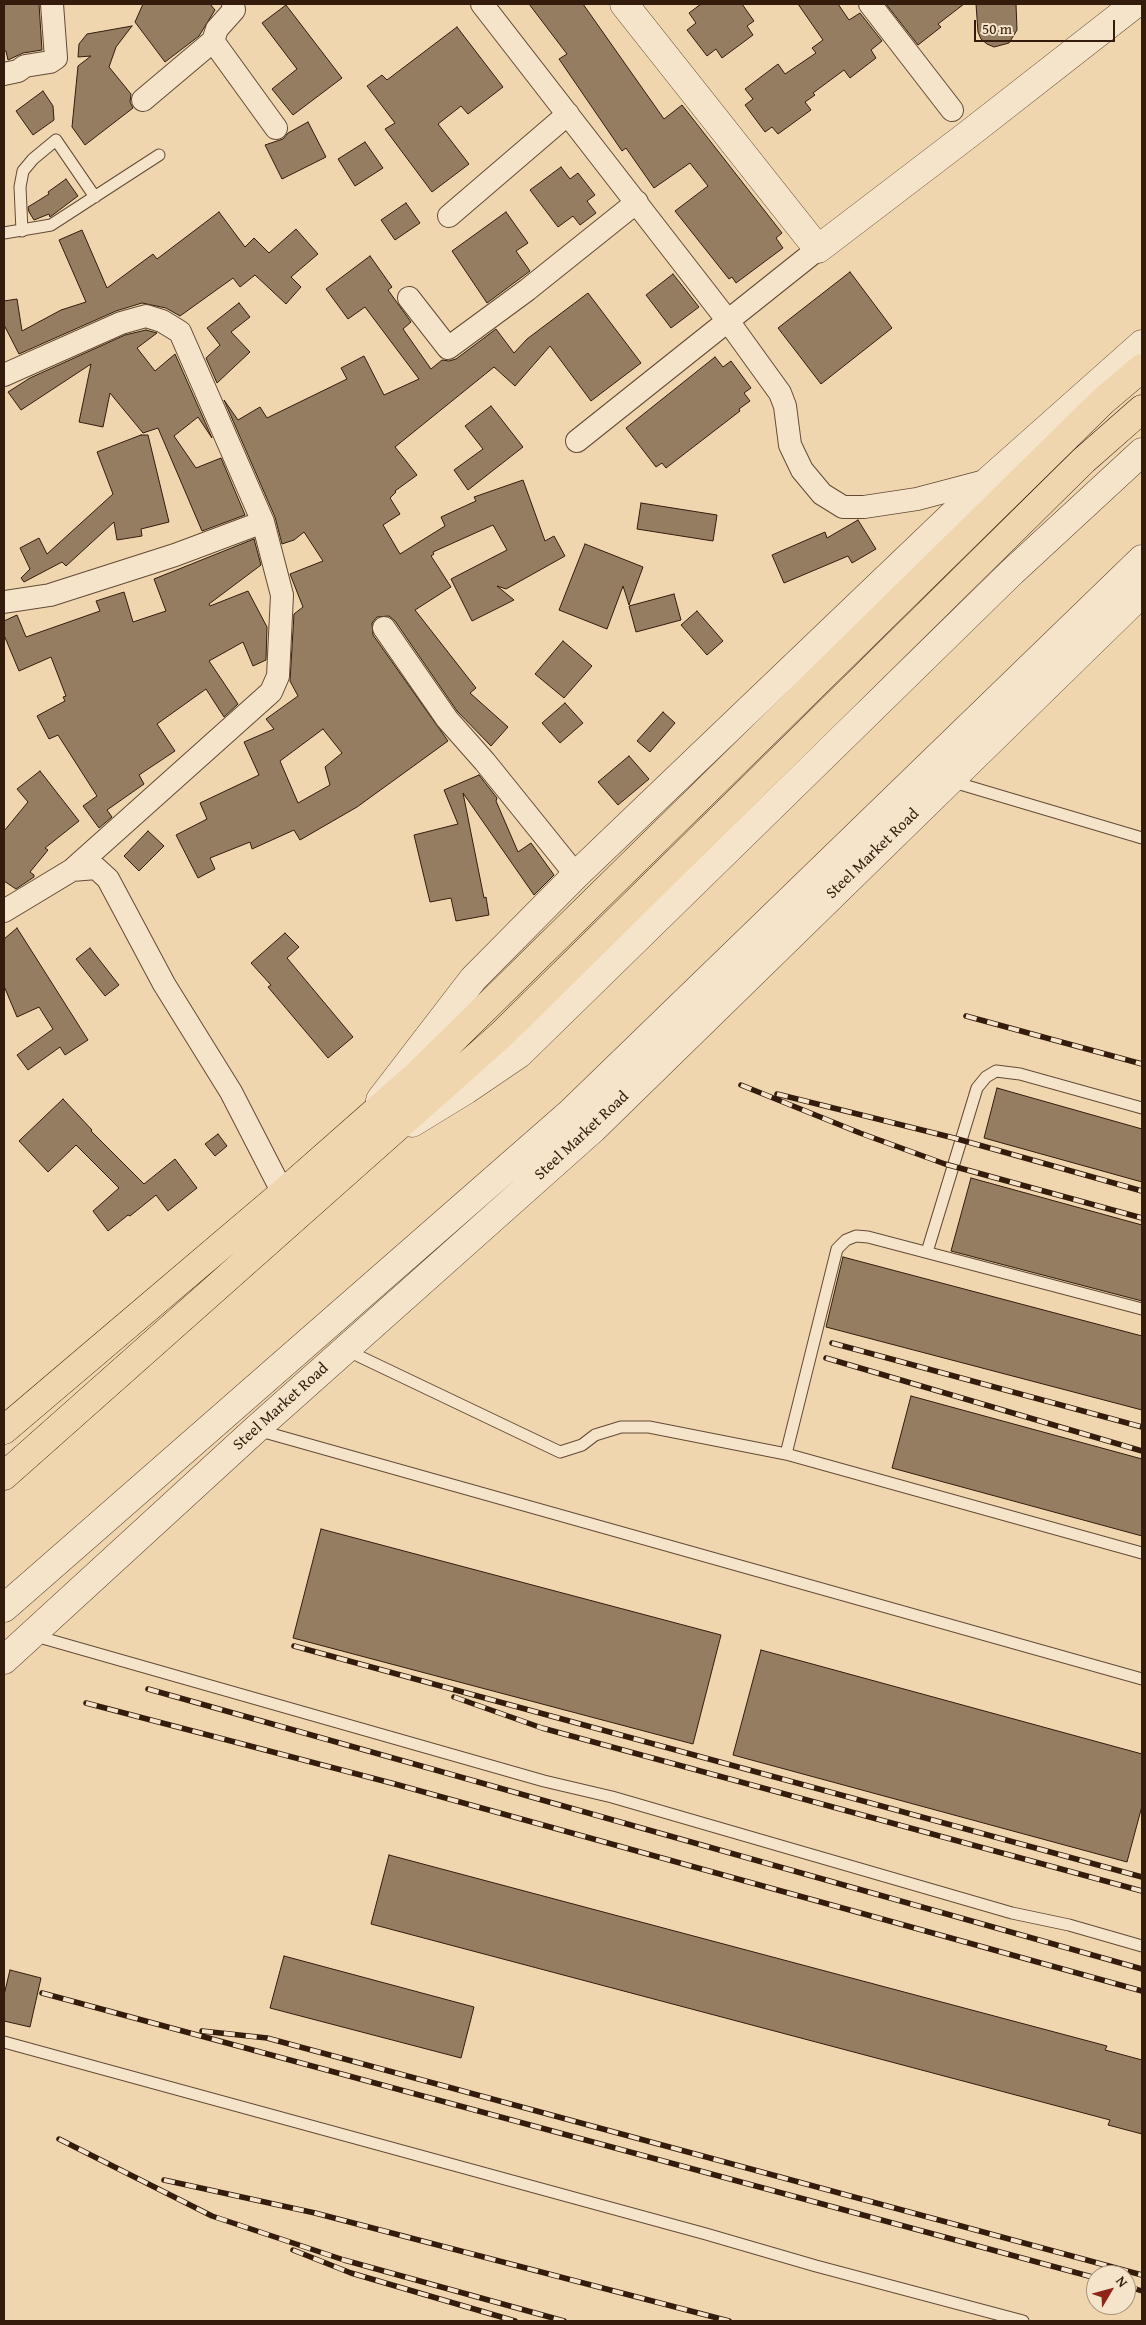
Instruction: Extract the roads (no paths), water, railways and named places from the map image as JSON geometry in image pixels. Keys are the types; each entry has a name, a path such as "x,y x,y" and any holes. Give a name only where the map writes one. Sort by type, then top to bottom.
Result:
{"highway":[{"path":"4,1476 371,1133 417,1075 1103,401 1142,368"},
{"path":"4,1430 283,1193 371,1133 502,1034 1084,460 1142,409"}],"street":[{"path":"4,74 18,71 25,66 50,62 56,58 52,4"},
{"path":"143,100 213,41 217,29 234,10 233,4"},
{"path":"482,4 637,202 780,392 786,406 790,445 802,470 822,494 843,507 864,507 917,499 989,480"},
{"path":"624,4 818,249"},
{"path":"870,4 952,110"},
{"path":"577,441 818,249 970,133 1123,8"},
{"path":"213,41 276,128"},
{"path":"449,216 568,114"},
{"path":"409,298 448,348 527,290 637,202"},
{"path":"4,375 121,323 146,316 162,320 180,332 263,522 282,595 278,676 271,692 72,870 4,911"},
{"path":"371,1133 473,979 576,874 989,480 1142,344"},
{"path":"371,1133 466,1090 520,1054 1012,572 1142,452"},
{"path":"4,602 50,596 176,556 263,522"},
{"name":"Steel Market Road","path":"4,1660 255,1430 593,1128 935,776 1142,559"},
{"name":"Steel Market Road","path":"4,1608 570,1113 935,776 1142,593"},
{"path":"384,628 447,719 485,762 576,874"},
{"path":"72,870 96,868 108,879 164,984 235,1099 283,1193"}],"lane":[{"path":"22,231 20,187 23,171 32,159 56,140 95,197"},
{"path":"4,233 52,226 159,155"},
{"path":"935,776 1142,838"},
{"path":"927,1252 977,1088 986,1077 996,1071 1020,1074 1142,1108"},
{"path":"786,1454 837,1249 846,1240 856,1236 868,1236 1142,1309"},
{"path":"345,1349 560,1452 582,1444 595,1435 621,1427 649,1427 786,1454 1142,1554"},
{"path":"255,1430 1142,1678"},
{"path":"31,1635 544,1781 612,1798 1012,1913 1069,1925 1142,1946"},
{"path":"4,2042 706,2234 816,2266 1023,2321"}],"railway":[{"path":"966,1016 1142,1064"},
{"path":"741,1085 860,1133 945,1164 1142,1218"},
{"path":"777,1094 954,1138 1142,1191"},
{"path":"832,1343 1142,1427"},
{"path":"826,1358 1142,1451"},
{"path":"294,1646 1142,1877"},
{"path":"148,1689 1142,1969"},
{"path":"454,1697 542,1728 1142,1891"},
{"path":"86,1703 395,1784 1142,1991"},
{"path":"42,1993 1086,2275"},
{"path":"202,2031 267,2038 1142,2275"},
{"path":"59,2139 212,2216 344,2260 564,2321"},
{"path":"164,2180 315,2213 729,2321"},
{"path":"293,2250 351,2273 515,2321"},
{"path":"1136,2289 1142,2291"}]}
